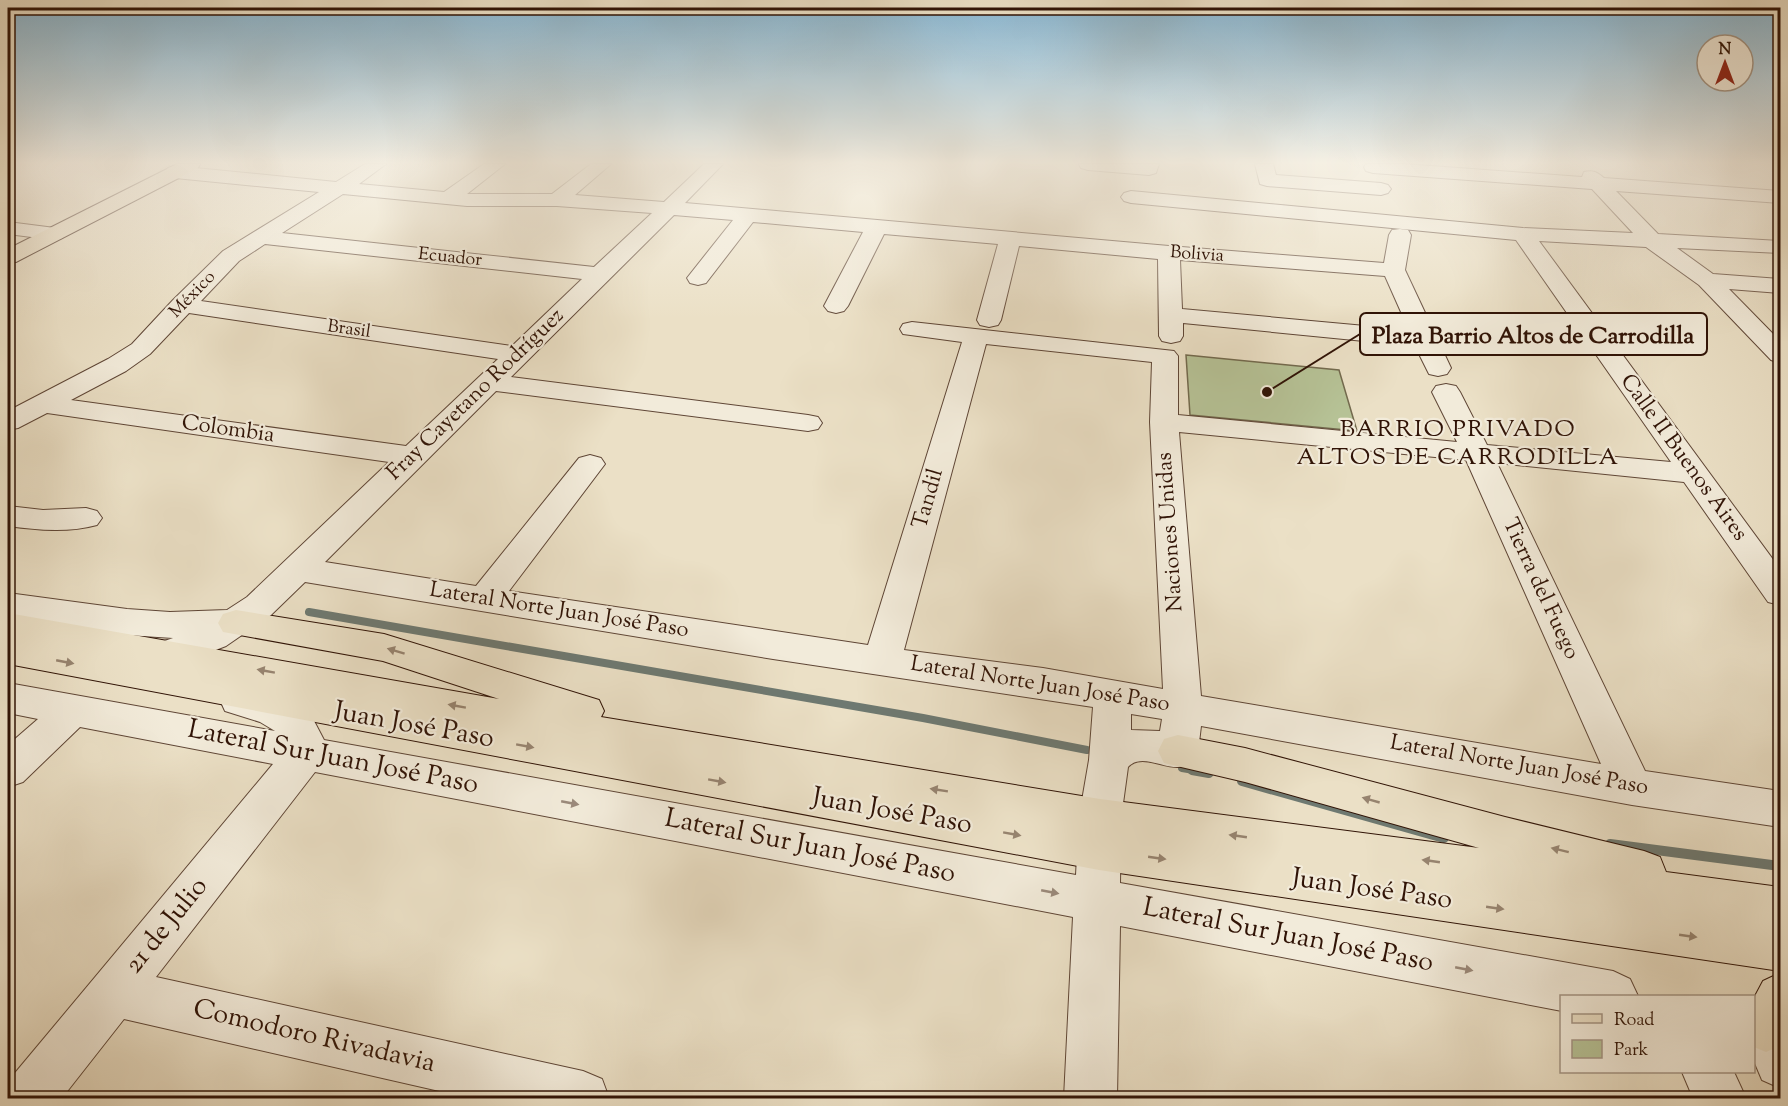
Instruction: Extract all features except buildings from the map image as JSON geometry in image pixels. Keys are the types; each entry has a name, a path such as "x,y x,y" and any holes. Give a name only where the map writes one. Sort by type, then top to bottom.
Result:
{"main road":[{"path":"8,257 91,216"},
{"path":"236,623 384,648 569,706 754,760"},
{"name":"Juan José Paso","path":"8,627 176,669 1100,834 1780,948"},
{"name":"Juan José Paso","path":"8,651 176,669 754,760 1100,834 1780,908"},
{"path":"1178,752 1245,765 1636,870 1780,900"}],"street":[{"name":"México","path":"8,422 117,365 141,349 181,305 231,256 294,216"},
{"name":"Fray Cayetano Rodríguez","path":"176,669 213,638 259,606 516,354 602,275 661,216"},
{"path":"698,278 748,216"},
{"name":"Bolivia","path":"754,216 1169,254 1394,270"},
{"path":"1291,216 1397,228 1780,246"},
{"path":"1392,216 1397,228 1394,270"},
{"path":"1628,216 1651,240 1707,280 1780,355"},
{"path":"8,228 55,234"},
{"path":"837,306 876,228"},
{"name":"Calle II Buenos Aires","path":"1523,234 1780,593"},
{"name":"Ecuador","path":"262,237 602,275"},
{"name":"Tandil","path":"882,661 1010,240"},
{"name":"Naciones Unidas","path":"1169,254 1171,315 1164,422 1183,708 1178,752"},
{"name":"Tierra del Fuego","path":"1394,270 1442,380 1632,787"},
{"path":"1707,280 1780,286"},
{"name":"Brasil","path":"181,305 516,354"},
{"path":"1171,315 1425,339"},
{"path":"912,329 983,328 1168,349"},
{"path":"488,382 808,423"},
{"name":"Colombia","path":"44,404 411,456"},
{"path":"1164,422 1696,474"},
{"path":"484,599 590,464"},
{"path":"8,516 43,520 86,518"},
{"name":"Lateral Norte Juan José Paso","path":"297,569 882,661 1043,683 1632,787 1780,809"},
{"path":"8,605 127,622 170,625 236,623"},
{"path":"176,669 296,723 305,739 306,753"},
{"path":"1089,1098 1100,834 1109,760 1113,696"},
{"name":"Lateral Sur Juan José Paso","path":"8,698 1608,995"},
{"path":"8,770 73,710"},
{"path":"1109,760 1118,751 1129,746 1147,745 1178,752"},
{"name":"21 de Julio","path":"29,1098 306,753"},
{"name":"Comodoro Rivadavia","path":"115,992 583,1098"},
{"path":"1709,1073 1719,1098"}],"green space":[{"path":"1186,355 1339,370 1357,431 1190,415"}],"waterway":[{"path":"309,612 923,718 1087,750"},
{"path":"1182,768 1200,771"},
{"path":"1192,770 1209,773"},
{"path":"1242,781 1444,838"},
{"path":"1610,844 1780,866"}],"place":[{"name":"Plaza Barrio Altos de Carrodilla","path":"1267,392"}],"district":[{"name":"BARRIO PRIVADO ALTOS DE CARRODILLA","path":"1458,444"}]}
